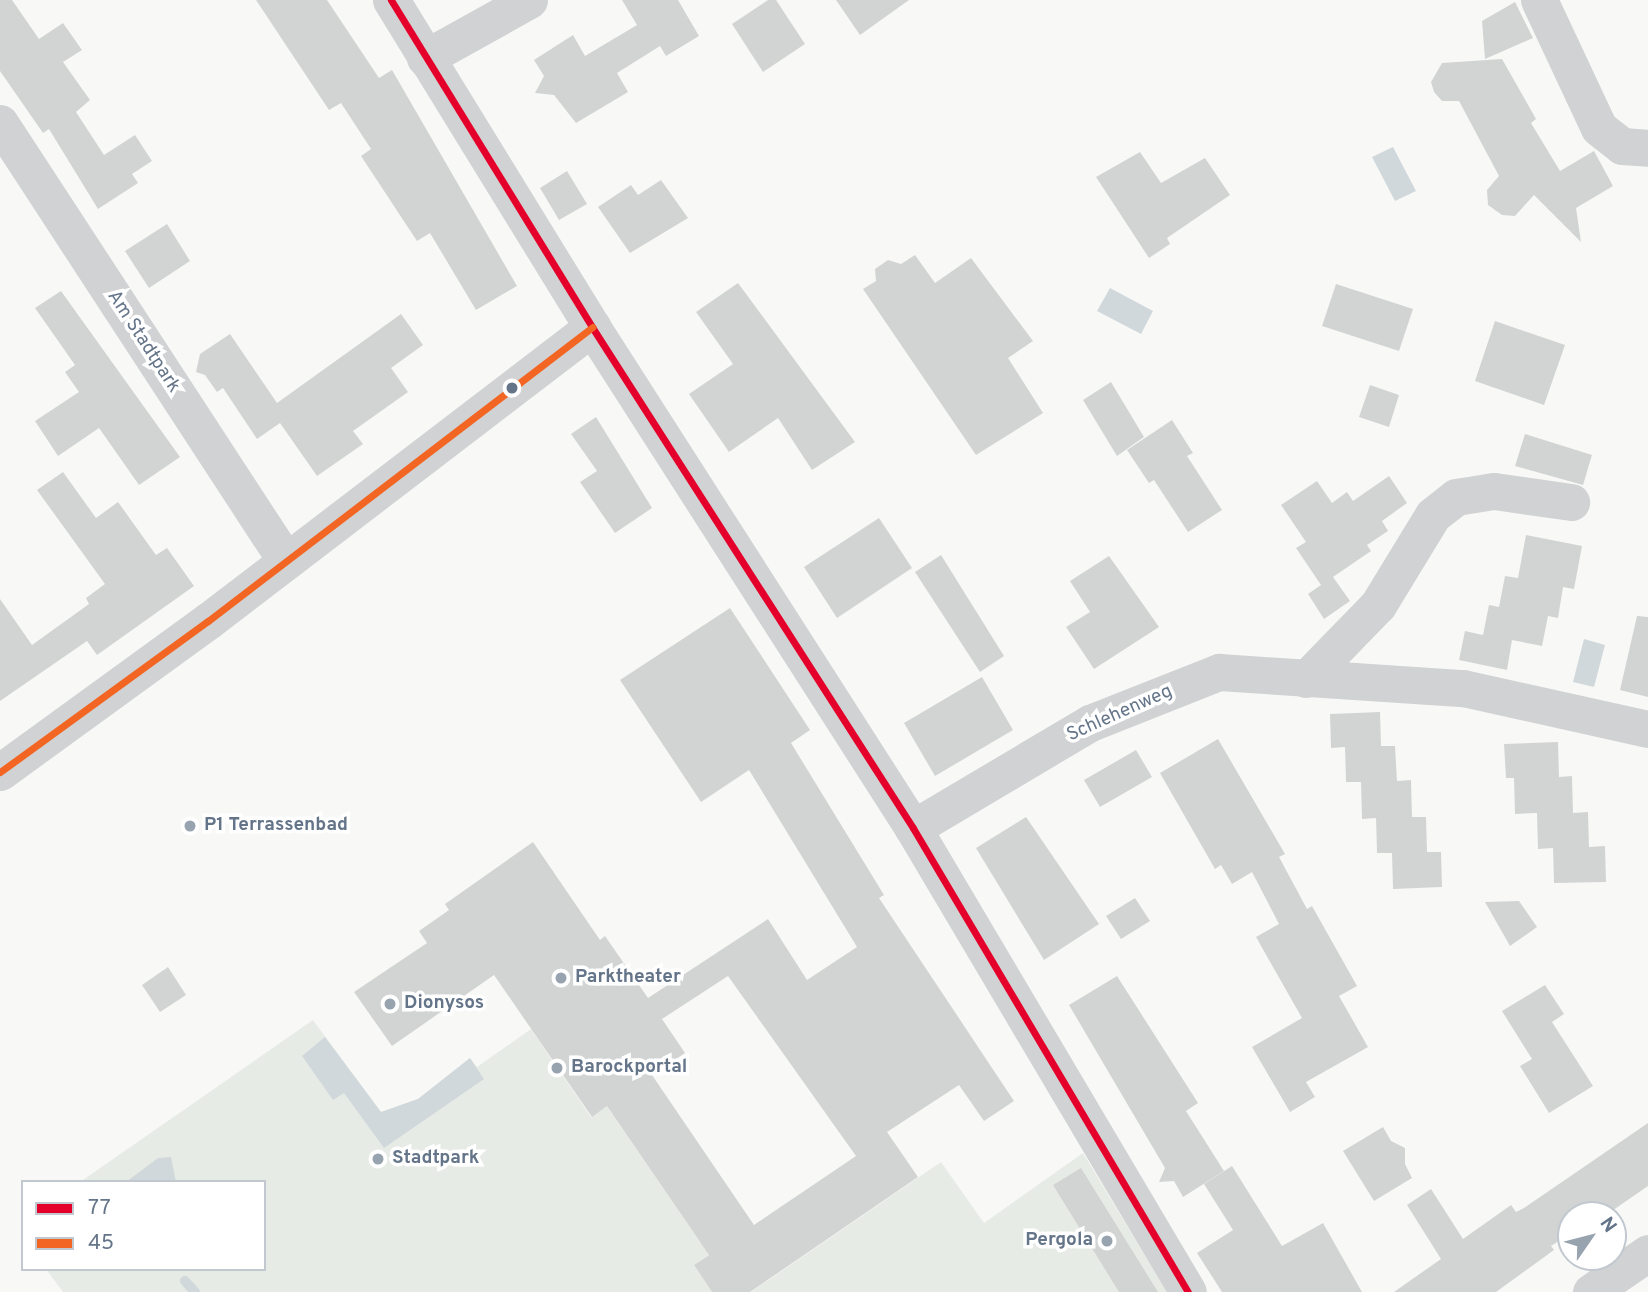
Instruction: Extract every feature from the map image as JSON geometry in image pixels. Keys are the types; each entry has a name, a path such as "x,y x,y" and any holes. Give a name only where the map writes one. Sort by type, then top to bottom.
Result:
{"street":[{"path":"391,0 592,327 913,828 1188,1292"},
{"path":"425,58 528,0"},
{"path":"1539,0 1599,128 1622,146 1648,148"},
{"name":"Am Stadtpark","path":"0,123 286,561"},
{"path":"0,772 286,561 592,327"},
{"path":"1306,679 1378,605 1433,516 1455,496 1494,491 1571,502"},
{"name":"Schlehenweg","path":"913,828 1090,723 1219,672 1463,688 1648,729"},
{"path":"1591,1292 1648,1253"}],"shaded area":[{"path":"1393,147 1416,191 1395,201 1372,157"},
{"path":"1110,288 1153,311 1141,334 1097,311"},
{"path":"1584,639 1605,645 1594,687 1573,682"},
{"name":"Stadtpark","path":"313,1020 381,1112 418,1099 470,1058 477,1067 531,1029 591,1117 607,1106 700,1242 714,1251 694,1265 712,1292 63,1292 47,1271 266,1271 266,1180 83,1180"},
{"path":"325,1037 381,1112 418,1099 470,1058 484,1079 384,1148 344,1093 333,1100 302,1056"},
{"path":"1083,1153 1167,1292 751,1292 941,1162 984,1223"},
{"path":"171,1157 176,1180 129,1180 158,1158"}],"building":[{"path":"0,0 12,0 39,39 63,23 82,50 63,62 90,100 76,112 104,155 135,135 152,161 132,174 138,183 98,209 49,129 43,133 0,71"},
{"path":"256,0 327,0 379,78 392,70 517,286 476,310 430,233 417,241 361,156 371,149 341,103 329,110"},
{"path":"622,0 678,0 699,36 666,56 660,46 617,73 628,92 576,123 554,95 535,93 544,76 534,60 573,35 585,56 637,25"},
{"path":"768,0 776,0 805,44 763,72 732,24"},
{"path":"836,0 909,0 860,35"},
{"path":"1515,2 1533,38 1485,59 1482,21"},
{"path":"1502,59 1536,119 1531,123 1560,171 1594,151 1613,186 1576,208 1581,242 1534,195 1515,216 1502,215 1488,205 1487,190 1499,176 1459,101 1442,101 1434,92 1431,82 1442,63"},
{"path":"1140,152 1161,183 1205,158 1230,195 1167,238 1170,244 1149,258 1096,177"},
{"path":"567,171 587,204 559,220 540,188"},
{"path":"661,180 688,218 630,253 598,207 631,185 638,195"},
{"path":"167,224 190,261 149,288 125,251"},
{"path":"915,255 935,283 971,258 1033,341 1008,358 1043,413 976,455 863,289 876,281 875,269 888,260 901,264"},
{"path":"738,283 855,442 812,470 778,418 729,452 689,394 733,364 696,312"},
{"path":"1336,284 1413,309 1399,351 1322,326"},
{"path":"61,291 180,457 139,485 99,428 58,456 35,421 79,392 65,372 75,365 35,308"},
{"path":"401,314 423,345 391,368 408,392 353,431 363,444 317,476 280,423 257,439 223,388 217,392 205,375 196,372 200,354 230,334 277,403"},
{"path":"1495,321 1565,345 1544,405 1475,381"},
{"path":"1111,382 1144,437 1117,456 1083,400"},
{"path":"1370,385 1399,395 1389,427 1359,417"},
{"path":"596,417 652,508 615,533 580,482 597,471 571,434"},
{"path":"1172,420 1193,453 1187,456 1222,510 1188,532 1154,480 1149,483 1127,450"},
{"path":"1525,434 1592,455 1583,485 1515,466"},
{"path":"63,472 96,518 118,502 156,555 167,548 194,586 97,655 87,641 0,701 0,599 32,645 89,604 86,598 105,584 37,490"},
{"path":"1389,476 1407,503 1382,521 1388,531 1367,545 1371,551 1333,577 1350,601 1324,619 1308,594 1321,585 1296,548 1306,542 1281,505 1317,481 1332,503 1347,492 1353,501"},
{"path":"879,518 912,568 837,618 804,567"},
{"path":"1526,535 1582,546 1574,589 1563,587 1558,618 1548,616 1542,646 1512,640 1507,670 1459,660 1465,631 1483,635 1489,605 1499,607 1505,576 1518,578"},
{"path":"941,555 1004,656 980,672 915,572"},
{"path":"1109,556 1159,627 1094,669 1066,627 1090,612 1070,581"},
{"path":"730,608 810,730 791,743 884,895 879,898 1014,1101 984,1121 959,1085 887,1132 918,1177 750,1292 712,1292 694,1265 709,1255 607,1106 592,1117 494,975 392,1046 354,992 427,943 419,931 449,910 445,904 533,842 600,940 605,936 648,998 768,919 807,980 857,947 749,770 701,802 620,680","holes":["728,976 856,1156 754,1225 652,1075 685,1053 662,1019"]},
{"path":"1637,616 1648,617 1648,697 1620,690"},
{"path":"982,677 1013,730 935,776 904,723"},
{"path":"1380,712 1381,746 1395,746 1397,781 1411,780 1412,817 1426,817 1427,852 1441,852 1442,887 1393,889 1392,853 1377,853 1376,818 1362,819 1361,782 1346,782 1345,747 1331,748 1330,714"},
{"path":"1218,739 1285,854 1279,857 1307,909 1312,906 1357,986 1339,996 1368,1047 1306,1082 1315,1097 1290,1112 1252,1047 1302,1018 1256,937 1279,924 1252,872 1232,884 1221,865 1215,869 1160,773"},
{"path":"1558,742 1559,777 1572,776 1573,813 1588,812 1589,847 1605,846 1606,882 1554,883 1553,848 1538,849 1537,813 1515,814 1514,778 1506,778 1504,744"},
{"path":"1136,750 1152,777 1100,807 1084,780"},
{"path":"1026,817 1099,924 1044,960 976,848"},
{"path":"1135,898 1150,921 1121,939 1106,916"},
{"path":"1519,901 1537,927 1510,946 1485,902"},
{"path":"168,967 186,995 160,1012 142,985"},
{"path":"1117,976 1198,1103 1186,1111 1224,1171 1183,1197 1174,1181 1159,1182 1165,1168 1069,1005"},
{"path":"1545,985 1564,1014 1552,1022 1593,1086 1549,1113 1520,1066 1532,1059 1502,1011"},
{"path":"1648,1123 1648,1186 1626,1201 1557,1201 1557,1242 1551,1246 1554,1250 1496,1292 1394,1292 1441,1259 1407,1205 1431,1189 1463,1239 1511,1205 1516,1212"},
{"path":"1383,1127 1391,1141 1405,1148 1405,1164 1412,1178 1374,1201 1343,1151"},
{"path":"1232,1166 1282,1246 1323,1223 1362,1292 1222,1292 1197,1253 1233,1230 1204,1184"},
{"name":"Pergola","path":"1081,1168 1158,1292 1119,1292 1053,1185"}],"waterway":[{"path":"185,1281 195,1292"}],"transit line":[{"name":"77","path":"391,0 592,327 913,828 1188,1292"},
{"name":"45","path":"0,772 208,621 592,327"}],"place":[{"name":"P1 Terrassenbad","path":"190,826"},
{"name":"Parktheater","path":"561,978"},
{"name":"Dionysos","path":"390,1004"},
{"name":"Barockportal","path":"557,1068"},
{"name":"Stadtpark","path":"378,1159"},
{"name":"Pergola","path":"1107,1241"}]}
